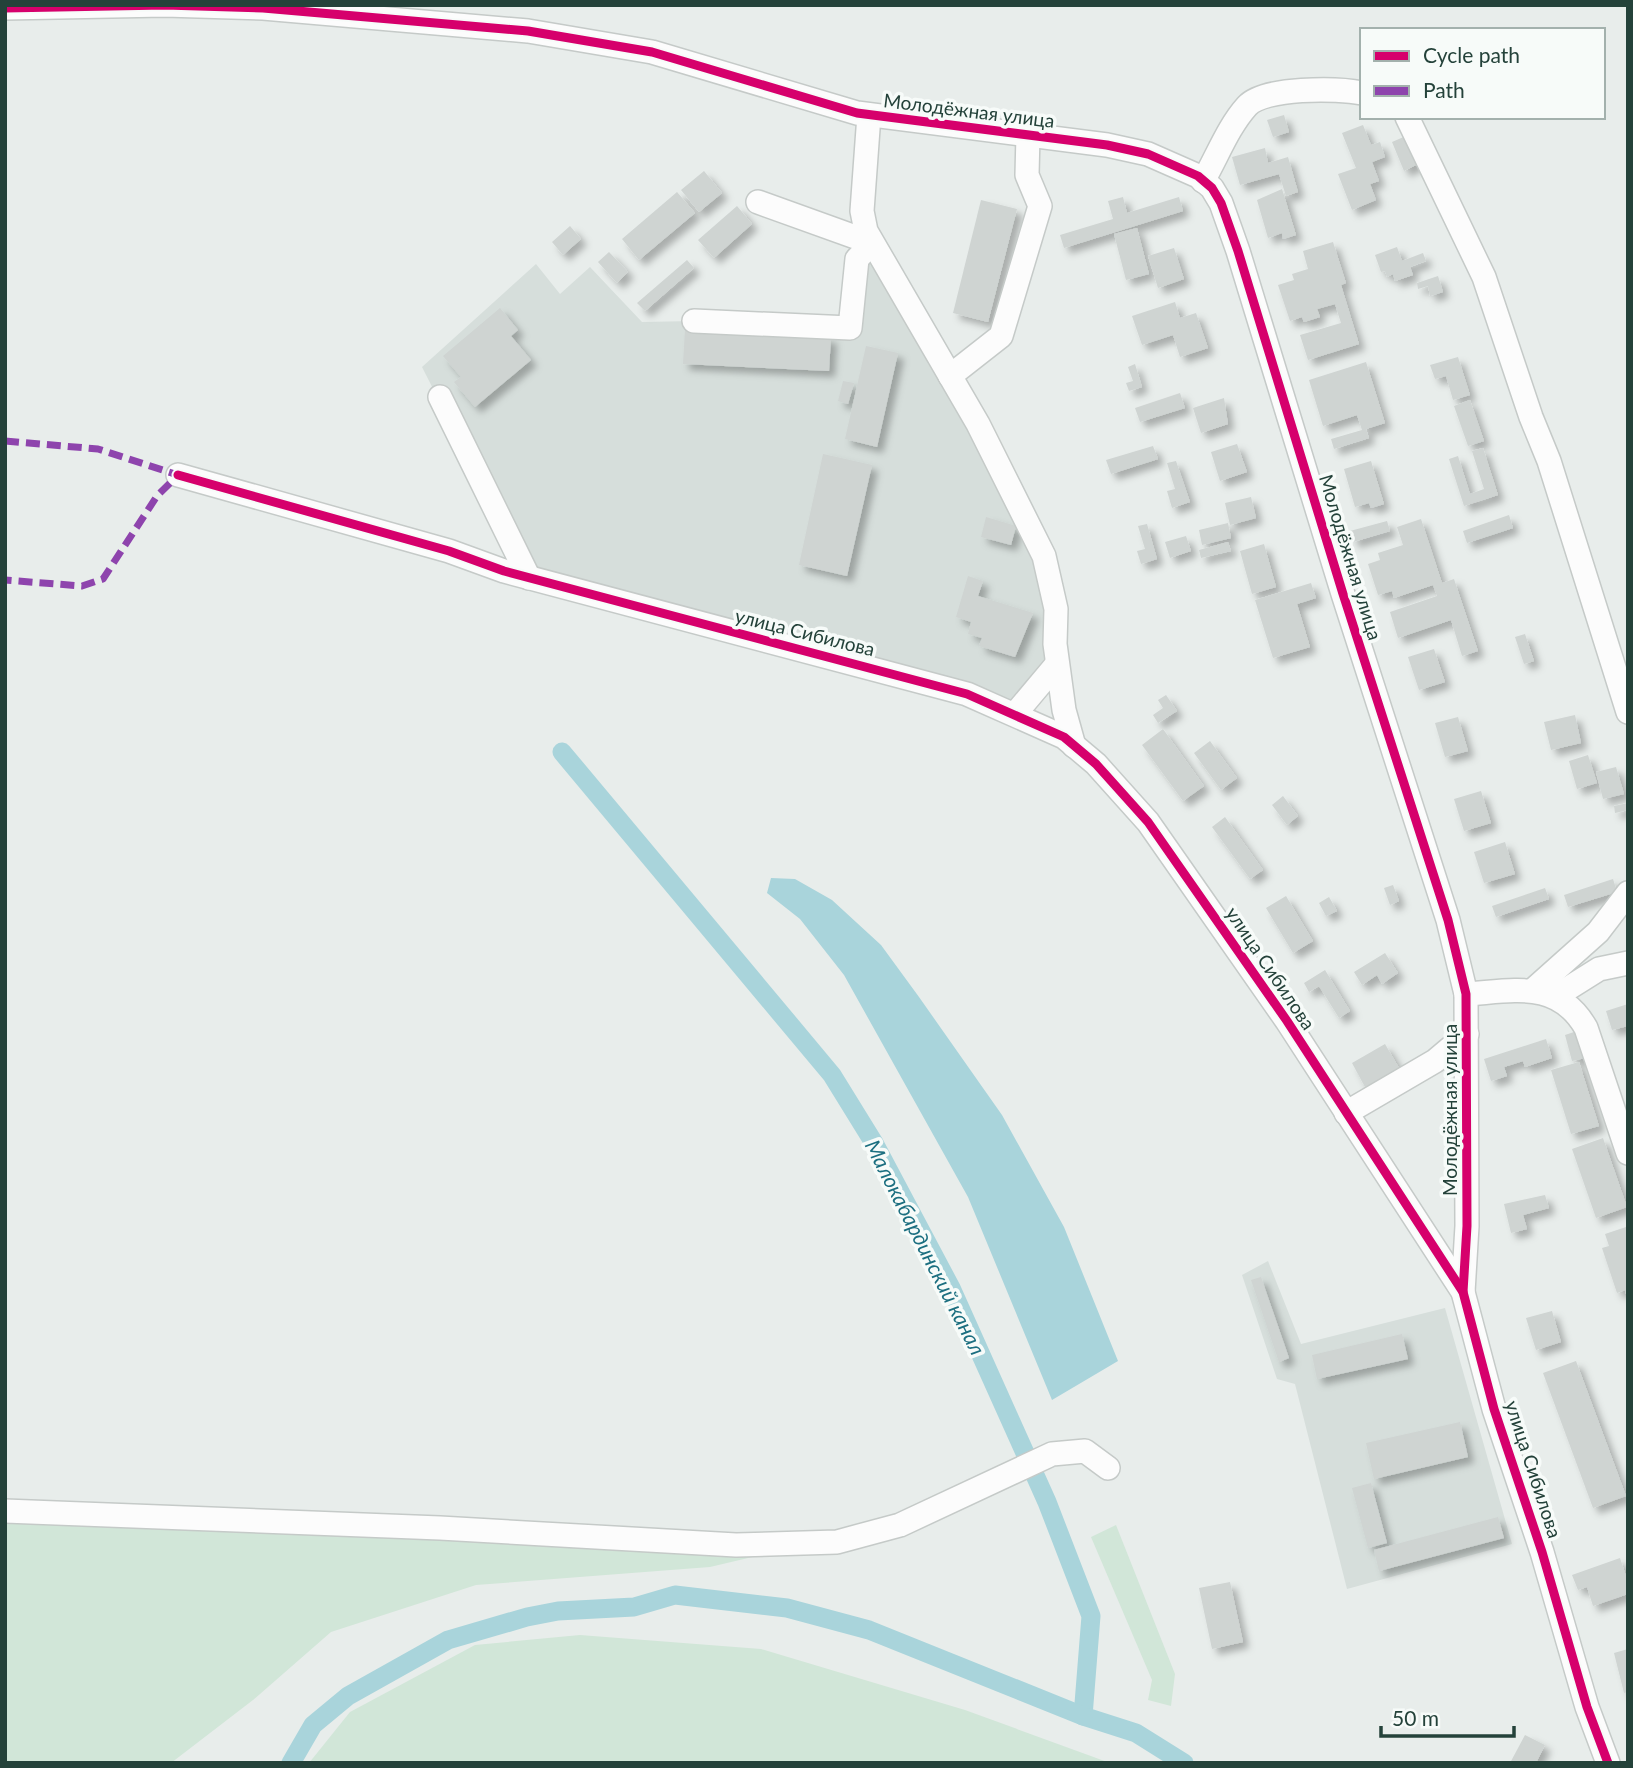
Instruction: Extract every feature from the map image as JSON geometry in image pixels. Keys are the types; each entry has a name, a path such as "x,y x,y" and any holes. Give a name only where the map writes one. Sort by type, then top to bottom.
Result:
{"street":[{"name":"Молодёжная улица","path":"5,8 165,5 262,8 528,31 652,52 869,115 1028,134 1148,154 1203,181 1221,203 1238,250 1343,594 1448,920 1466,994 1467,1226 1463,1292"},
{"path":"1203,181 1248,104 1269,94 1360,93"},
{"path":"869,115 862,211 872,243 978,424 1044,556 1056,609 1057,664 1074,746"},
{"path":"1408,119 1484,277 1531,417 1549,460 1628,712"},
{"path":"950,376 1001,336 1040,206 1027,175 1028,134"},
{"path":"758,202 872,243"},
{"path":"694,321 850,328 857,259 872,243"},
{"path":"440,397 528,578"},
{"name":"улица Сибилова","path":"178,475 449,551 528,578 967,694 1064,737 1096,764 1148,822 1287,1021 1463,1292 1494,1409 1542,1552 1587,1707 1608,1763"},
{"path":"1015,714 1057,664"},
{"path":"1533,990 1598,932 1628,893"},
{"path":"1556,996 1599,969 1628,963"},
{"path":"1466,994 1533,990 1556,996 1577,1012 1586,1028 1628,1153"},
{"path":"1346,1114 1435,1061 1467,1034"},
{"path":"5,1511 440,1528 736,1545 837,1542 900,1525 1052,1454 1085,1451 1108,1468"}],"shaded area":[{"path":"872,243 1044,556 1055,644 1015,714 529,578 422,367 536,264 560,294 590,267 642,322 694,321 849,328"},
{"path":"1268,1261 1301,1344 1445,1308 1512,1544 1347,1589 1295,1384 1277,1379 1242,1275"}],"green space":[{"path":"5,1518 774,1552 710,1567 476,1585 331,1632 253,1700 171,1763 5,1763"},
{"path":"1116,1525 1175,1674 1171,1706 1148,1700 1152,1680 1091,1537"},
{"path":"580,1635 761,1649 965,1710 1110,1763 309,1763 350,1712 475,1645"}],"water":[{"path":"771,878 795,879 832,900 881,945 919,997 1002,1115 1064,1227 1118,1361 1052,1400 968,1197 844,975 800,919 767,893"}],"building":[{"path":"1284,115 1289,132 1273,137 1267,120"},
{"path":"1363,125 1371,145 1380,142 1385,157 1372,162 1379,181 1370,184 1376,200 1352,210 1338,174 1356,168 1342,133"},
{"path":"1406,136 1418,164 1404,171 1392,142"},
{"path":"1265,148 1268,163 1288,157 1298,192 1286,196 1279,174 1240,185 1232,157"},
{"path":"704,171 722,193 699,212 681,190"},
{"path":"1282,189 1296,235 1283,239 1282,233 1268,238 1257,200"},
{"path":"677,192 695,213 639,260 622,239"},
{"path":"1123,197 1127,213 1179,197 1183,211 1064,248 1060,235 1113,219 1108,201"},
{"path":"981,200 1017,209 988,322 953,313"},
{"path":"737,206 752,224 714,258 698,240"},
{"path":"570,226 581,239 563,255 552,242"},
{"path":"1137,228 1149,274 1126,280 1114,234"},
{"path":"1333,242 1346,283 1341,285 1359,344 1308,360 1300,335 1341,323 1335,304 1317,309 1320,317 1304,322 1302,317 1290,321 1278,285 1294,280 1292,274 1308,269 1303,251"},
{"path":"1397,247 1402,261 1423,253 1426,261 1410,267 1413,275 1395,281 1393,274 1387,277 1385,271 1381,272 1375,255"},
{"path":"1174,248 1184,279 1158,288 1148,256"},
{"path":"609,252 628,272 617,283 598,262"},
{"path":"687,260 694,268 645,311 637,303"},
{"path":"1438,276 1443,292 1430,296 1428,286 1418,289 1417,283"},
{"path":"1175,302 1180,318 1196,313 1208,348 1180,357 1173,335 1142,345 1132,316"},
{"path":"500,308 518,330 511,336 531,360 475,407 454,382 461,377 443,356"},
{"path":"685,330 831,337 829,371 683,364"},
{"path":"866,346 898,353 877,447 845,439"},
{"path":"1458,357 1470,395 1453,400 1446,376 1435,379 1430,365"},
{"path":"1366,362 1385,423 1366,429 1369,438 1334,449 1331,439 1362,430 1357,415 1323,426 1309,380"},
{"path":"1135,364 1142,387 1129,391 1126,383 1133,381 1128,367"},
{"path":"843,381 854,383 848,404 838,401"},
{"path":"1180,393 1185,408 1140,422 1135,408"},
{"path":"1224,398 1228,424 1201,433 1193,408"},
{"path":"1470,400 1484,441 1468,446 1454,406"},
{"path":"1237,444 1247,472 1220,481 1211,452"},
{"path":"1153,446 1158,459 1111,474 1106,460"},
{"path":"1483,448 1498,495 1464,506 1449,459 1458,456 1470,494 1484,489 1472,451"},
{"path":"823,454 872,465 847,576 799,565"},
{"path":"1176,461 1190,502 1172,508 1167,491 1175,489 1167,463"},
{"path":"1371,461 1384,504 1371,508 1369,503 1355,507 1344,469"},
{"path":"1251,497 1256,518 1230,525 1225,503"},
{"path":"1509,515 1513,528 1467,543 1463,531"},
{"path":"986,517 1016,526 1011,545 981,537"},
{"path":"1421,519 1442,583 1454,579 1478,651 1462,656 1451,620 1398,638 1390,612 1437,596 1433,585 1394,598 1392,591 1378,595 1368,564 1380,560 1378,553 1403,545 1397,527"},
{"path":"1387,521 1390,531 1353,542 1350,531"},
{"path":"1228,523 1231,538 1202,545 1199,530"},
{"path":"1147,524 1157,559 1141,564 1137,551 1145,549 1138,526"},
{"path":"1186,536 1191,551 1170,558 1165,542"},
{"path":"1228,542 1231,551 1201,558 1199,550"},
{"path":"1264,544 1276,587 1252,594 1240,551"},
{"path":"968,576 983,581 978,596 1033,613 1015,657 979,646 982,638 968,634 971,622 956,617"},
{"path":"1311,583 1316,598 1297,604 1310,647 1273,658 1255,600"},
{"path":"1525,634 1534,661 1524,664 1515,637"},
{"path":"1434,649 1445,682 1419,690 1408,657"},
{"path":"1166,695 1177,711 1158,723 1153,715 1163,708 1158,700"},
{"path":"1575,715 1581,743 1551,750 1544,722"},
{"path":"1458,717 1468,751 1445,757 1435,723"},
{"path":"1163,729 1204,786 1183,801 1142,745"},
{"path":"1210,741 1237,778 1221,790 1194,753"},
{"path":"1588,755 1597,783 1577,789 1569,761"},
{"path":"1616,767 1624,794 1603,799 1596,772"},
{"path":"1481,791 1491,823 1464,831 1454,799"},
{"path":"1283,796 1298,816 1287,825 1272,805"},
{"path":"1628,803 1628,810 1615,813 1614,806"},
{"path":"1225,817 1263,870 1250,879 1212,827"},
{"path":"1505,842 1515,874 1484,883 1474,852"},
{"path":"1613,879 1617,892 1568,907 1564,895"},
{"path":"1393,885 1399,901 1390,905 1384,888"},
{"path":"1545,888 1549,899 1496,917 1492,906"},
{"path":"1286,896 1313,941 1293,953 1266,908"},
{"path":"1329,897 1337,911 1326,916 1319,903"},
{"path":"1385,953 1398,973 1382,984 1377,975 1362,985 1354,972"},
{"path":"1325,970 1350,1011 1339,1018 1319,986 1309,992 1304,983"},
{"path":"1628,1004 1628,1026 1612,1030 1606,1011"},
{"path":"1577,1031 1585,1058 1572,1061 1565,1035"},
{"path":"1546,1039 1552,1058 1525,1067 1523,1061 1504,1067 1507,1076 1491,1081 1484,1059"},
{"path":"1385,1044 1399,1068 1365,1087 1352,1063"},
{"path":"1579,1062 1599,1126 1571,1134 1551,1070"},
{"path":"1603,1138 1627,1207 1596,1218 1572,1149"},
{"path":"1545,1195 1549,1208 1523,1215 1527,1229 1511,1233 1504,1204"},
{"path":"1626,1227 1627,1298 1625,1290 1617,1293 1602,1248 1609,1246 1605,1234"},
{"path":"1261,1277 1289,1358 1279,1362 1251,1280"},
{"path":"1552,1311 1561,1342 1536,1350 1526,1318"},
{"path":"1402,1334 1408,1359 1317,1379 1312,1355"},
{"path":"1576,1361 1626,1496 1593,1508 1543,1373"},
{"path":"1460,1422 1468,1457 1374,1479 1366,1443"},
{"path":"1371,1483 1387,1543 1368,1548 1352,1488"},
{"path":"1498,1517 1504,1538 1379,1571 1374,1550"},
{"path":"1620,1558 1628,1582 1628,1594 1593,1606 1587,1587 1578,1590 1572,1575"},
{"path":"1230,1582 1243,1642 1212,1649 1199,1588"},
{"path":"1628,1649 1628,1692 1624,1693 1614,1653"},
{"path":"1525,1735 1545,1745 1536,1763 1510,1763"}],"waterway":[{"name":"Малокабардинский канал","path":"562,752 832,1075 874,1143 951,1288 1047,1502 1091,1616 1083,1716 1136,1733 1184,1763"},
{"path":"291,1763 313,1725 348,1696 448,1640 527,1617 558,1611 634,1607 675,1595 787,1608 869,1630 1083,1716"}],"marked path":[{"path":"5,441 98,449 178,475 157,496 103,579 82,586 5,580"}],"cycle path":[{"path":"5,8 165,5 263,8 528,31 652,52 857,113 1107,145 1148,154 1198,176 1212,188 1221,203 1238,251 1343,594 1448,920 1466,994 1467,1226 1463,1292"},
{"path":"178,475 449,551 504,571 967,694 1064,737 1096,764 1148,822 1287,1021 1463,1292 1494,1409 1542,1552 1587,1707 1608,1763"}]}
